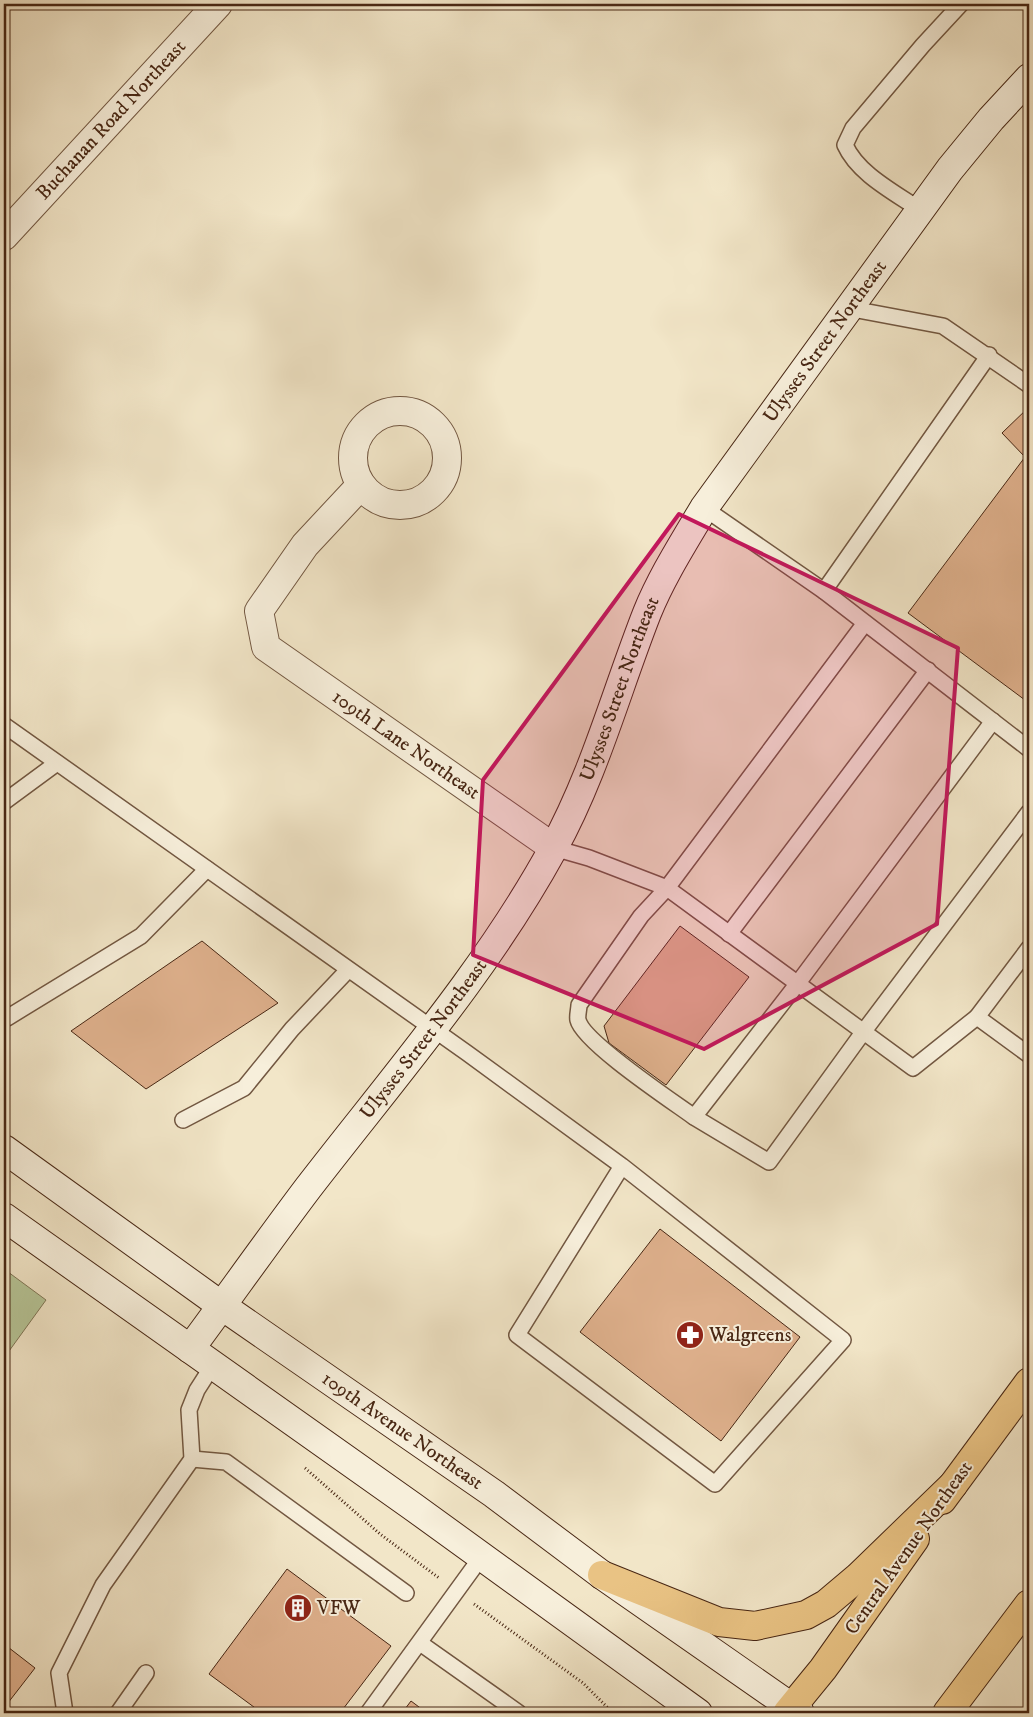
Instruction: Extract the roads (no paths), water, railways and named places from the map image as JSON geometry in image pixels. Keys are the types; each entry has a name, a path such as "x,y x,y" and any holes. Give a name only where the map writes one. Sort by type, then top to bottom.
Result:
{"highway":[{"name":"Central Avenue Northeast","path":"793,1711 953,1485 1029,1382"},
{"path":"602,1575 719,1622 755,1626 806,1615 826,1604 858,1577 953,1485"},
{"path":"948,1713 1029,1604"}],"street":[{"name":"Buchanan Road Northeast","path":"4,236 218,4"},
{"name":"Ulysses Street Northeast","path":"190,1349 308,1189 431,1029 510,920 554,848 582,788 648,611 671,565 704,508 847,308 920,210 991,120 1029,78"},
{"name":"109th Lane Northeast","path":"362,485 305,545 259,611 266,647 554,848"},
{"name":"109th Avenue Northeast","path":"4,1148 222,1306 494,1494 602,1575 793,1711"},
{"path":"4,1217 482,1556 698,1713"}],"lane":[{"path":"920,210 864,170 850,156 845,145 853,128 922,45 961,4"},
{"path":"847,308 943,326 989,355 1029,385"},
{"path":"824,591 989,355"},
{"path":"704,508 824,591 1029,749"},
{"path":"865,623 667,888 641,916 579,1005 578,1019 582,1028 612,1056 694,1117 769,1162 864,1031 1029,812"},
{"path":"729,934 928,670"},
{"path":"694,1117 798,983 993,721"},
{"path":"4,725 622,1166 844,1340 715,1484 517,1336 622,1166"},
{"path":"4,802 56,763"},
{"path":"554,848 589,858 667,888 913,1068 977,1017 1029,948"},
{"path":"7,1018 141,936 207,869"},
{"path":"183,1120 244,1088 292,1029 348,970"},
{"path":"977,1017 1029,1055"},
{"path":"65,1713 58,1673 103,1585 192,1459 190,1410 197,1390 213,1365"},
{"path":"192,1459 226,1462 406,1593"},
{"path":"368,1713 458,1592 482,1556"},
{"path":"420,1643 519,1713"},
{"path":"118,1713 146,1673"}],"place":[{"name":"Walgreens","path":"690,1335"},
{"name":"VFW","path":"298,1608"}]}
